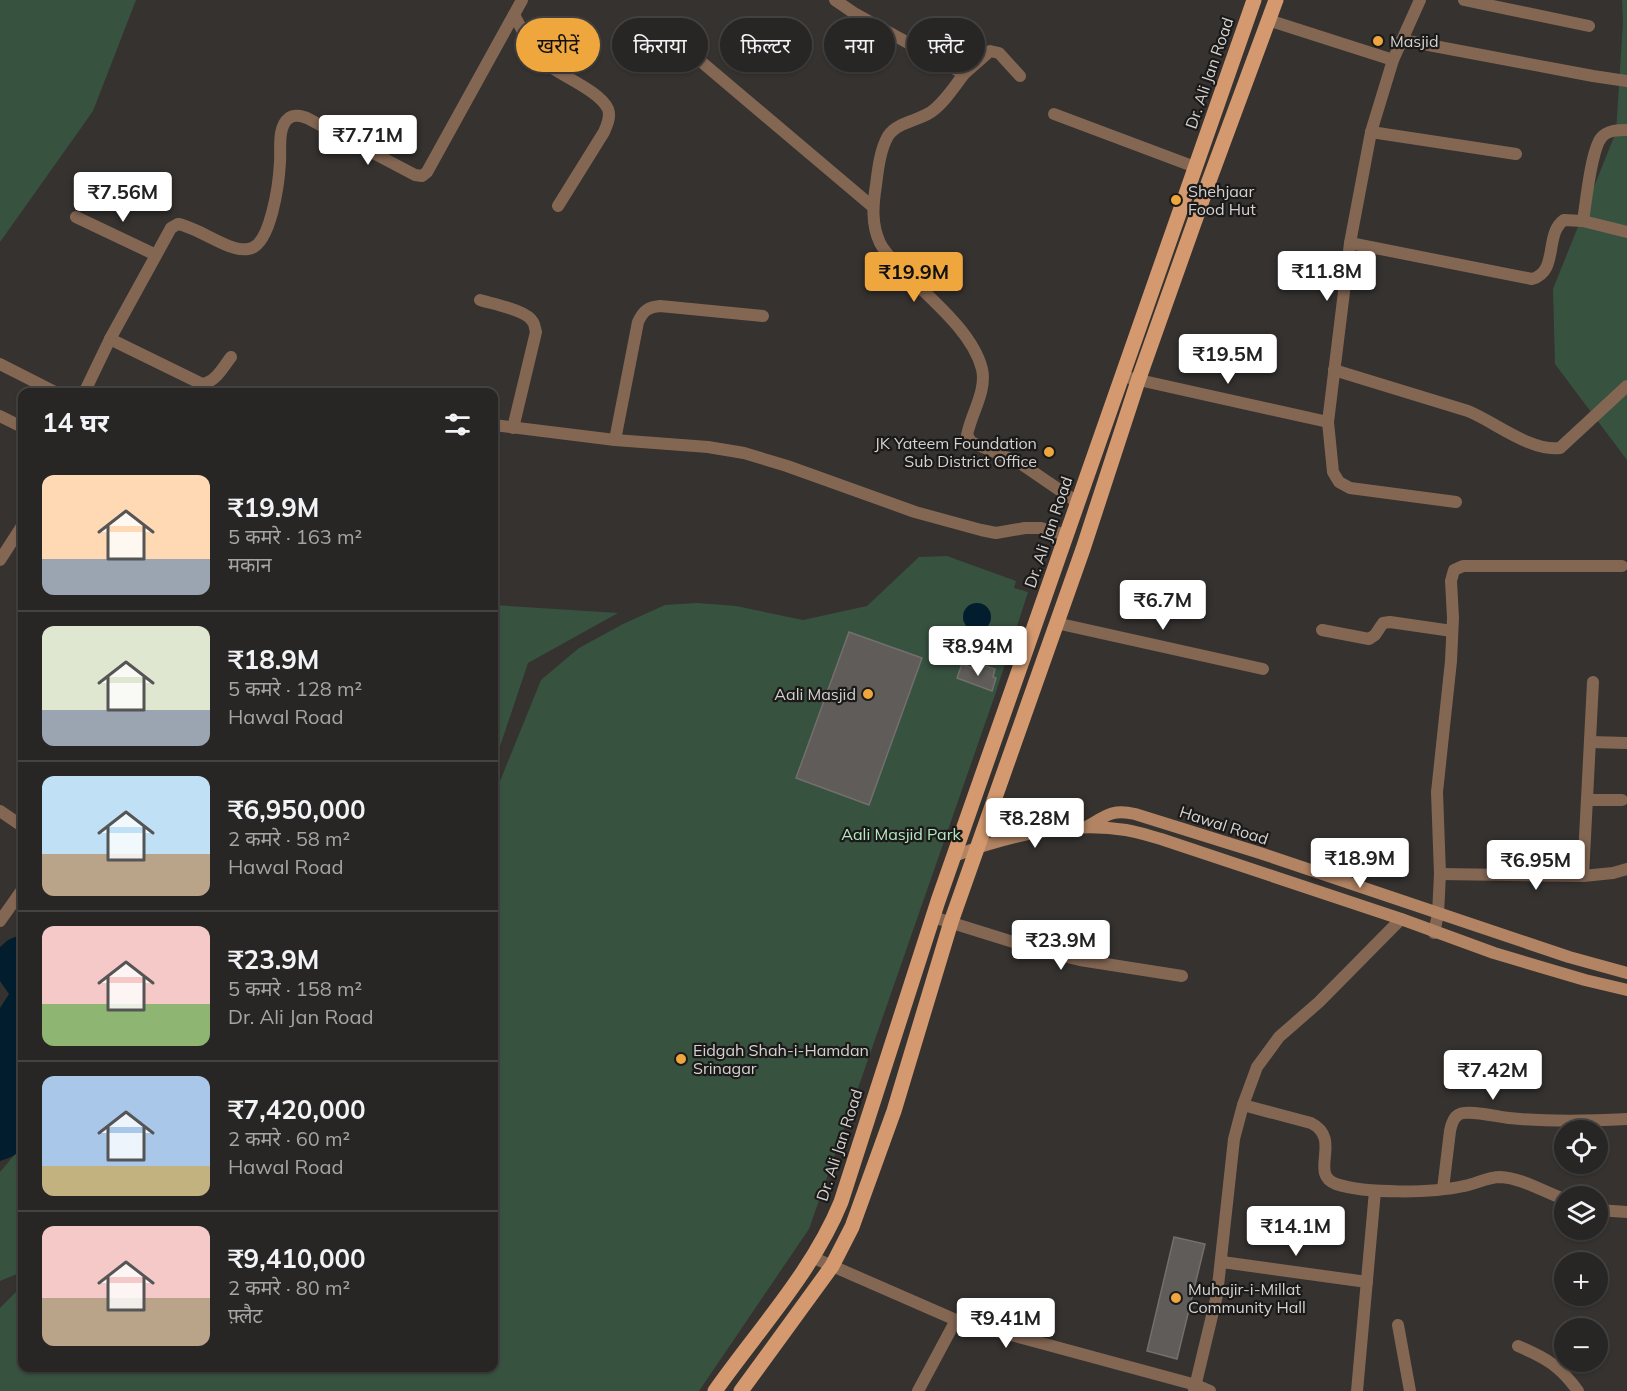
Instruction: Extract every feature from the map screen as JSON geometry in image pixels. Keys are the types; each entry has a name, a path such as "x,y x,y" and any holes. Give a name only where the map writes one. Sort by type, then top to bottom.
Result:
{"main road":[{"name":"Dr. Ali Jan Road","path":"715,1391 814,1258 841,1202 933,917 1254,0"},
{"path":"741,1391 832,1266 852,1227 882,1145 951,922 1138,381 1276,0"},
{"path":"1004,715 1022,720"},
{"name":"Hawal Road","path":"1087,827 1112,812 1136,814 1260,853 1569,957 1627,973"},
{"name":"Hawal Road","path":"954,856 977,847 1016,837 1087,827 1127,830 1161,839 1401,919 1434,933 1545,968 1627,990"}],"street":[{"path":"86,388 110,339 171,228 178,224 189,226 230,246 246,250 255,248 264,237 276,193 281,136 284,124 290,117 307,118 415,175 422,176 427,172 522,0"},
{"path":"835,0 964,74"},
{"path":"1420,0 1393,60 1371,132 1350,243 1328,422 1333,472 1339,482 1350,488 1456,502"},
{"path":"1464,0 1589,26"},
{"path":"514,15 535,53 545,63 595,95 608,109 609,120 604,132 558,206"},
{"path":"1268,20 1393,60"},
{"path":"1401,40 1627,81"},
{"path":"1020,76 999,53 990,51 964,74 932,111 898,127 890,134 884,144 879,166 873,207 875,227 880,242 890,257 959,328 976,353 983,372 980,396 967,435 971,442 1020,463 1077,502"},
{"path":"708,67 873,207"},
{"path":"1054,114 1195,167"},
{"path":"1583,220 1595,153 1600,139 1606,133 1627,130"},
{"path":"1371,132 1516,154"},
{"path":"76,217 156,255"},
{"path":"1350,243 1532,279 1539,277 1547,265 1559,223 1570,219 1583,220 1627,232"},
{"path":"480,300 526,315 533,322 536,332 513,428"},
{"path":"615,440 638,322 643,312 650,307 660,306 763,316"},
{"path":"110,339 202,384 209,383 231,357"},
{"path":"0,364 47,388"},
{"path":"1334,370 1468,411 1486,418 1530,443 1551,449 1560,448 1627,386"},
{"path":"1121,375 1138,381 1328,422"},
{"path":"0,416 18,425"},
{"path":"498,426 615,440 708,447 744,453 915,512 981,530 996,533 1041,528 1066,535"},
{"path":"0,561 18,532"},
{"path":"1434,933 1438,914 1440,874 1437,792 1452,631 1451,581 1454,570 1463,566 1622,566"},
{"path":"1322,630 1369,639 1375,635 1383,622 1452,631"},
{"path":"1056,623 1263,669"},
{"path":"1583,876 1593,682"},
{"path":"1590,742 1627,743"},
{"path":"1587,800 1622,800"},
{"path":"0,811 18,823"},
{"path":"1440,874 1583,876 1627,869"},
{"path":"0,921 18,896"},
{"path":"933,917 1042,951 1080,960 1182,975"},
{"path":"1195,1388 1215,1305 1222,1262 1234,1139 1257,1067 1279,1037 1319,1002 1401,919"},
{"path":"1243,1105 1311,1123 1321,1128 1325,1136 1324,1171 1328,1179 1336,1184 1375,1191 1443,1189 1465,1186 1497,1177 1514,1179 1554,1195"},
{"path":"1443,1189 1450,1131 1452,1122 1458,1115 1466,1112 1564,1122 1627,1119"},
{"path":"1357,1391 1375,1191"},
{"path":"1608,1211 1627,1212"},
{"path":"814,1258 956,1320 1210,1391"},
{"path":"1222,1262 1367,1282"},
{"path":"918,1391 956,1320"},
{"path":"1398,1325 1410,1391"},
{"path":"1518,1346 1559,1368 1578,1391"}],"green space":[{"path":"0,0 136,0 93,111 0,242"},
{"path":"1622,0 1627,0 1627,460 1555,364 1553,289 1616,132 1623,22"},
{"name":"Eidgah Shah-i-Hamdan Srinagar","path":"947,556 1016,581 1014,588 1028,592 996,692 809,1229 699,1391 0,1391 0,1308 18,1290 18,1372 498,1372 498,786 541,680 579,648 665,605 697,603 736,606 803,620 867,606 919,557","holes":["849,632 921,658 869,804 796,778","962,665 981,672 983,665 994,669 993,677 996,678 992,690 957,678"]},
{"path":"498,605 618,613 528,663 498,752"},
{"path":"18,1151 18,1274 0,1281 0,1172"}],"water":[{"path":"977,603 987,607 991,617 987,627 977,631 967,627 963,617 967,607"},
{"path":"18,936 18,1152 0,1161 0,1008 9,994 0,981 0,947"}],"building":[{"name":"Aali Masjid","path":"849,632 922,658 869,805 796,778"},
{"path":"962,664 981,672 982,665 995,669 993,677 996,678 992,691 957,678"},
{"name":"Muhajir-i-Millat Community Hall","path":"1174,1237 1205,1244 1177,1359 1147,1351"}],"place":[{"name":"Masjid","path":"1378,41"},
{"name":"Shehjaar Food Hut","path":"1176,200"},
{"name":"JK Yateem Foundation Sub District Office","path":"1049,452"},
{"name":"Aali Masjid","path":"868,694"},
{"name":"Eidgah Shah-i-Hamdan Srinagar","path":"681,1059"},
{"name":"Muhajir-i-Millat Community Hall","path":"1176,1298"}],"park label":[{"name":"Aali Masjid Park","path":"901,834"}]}
